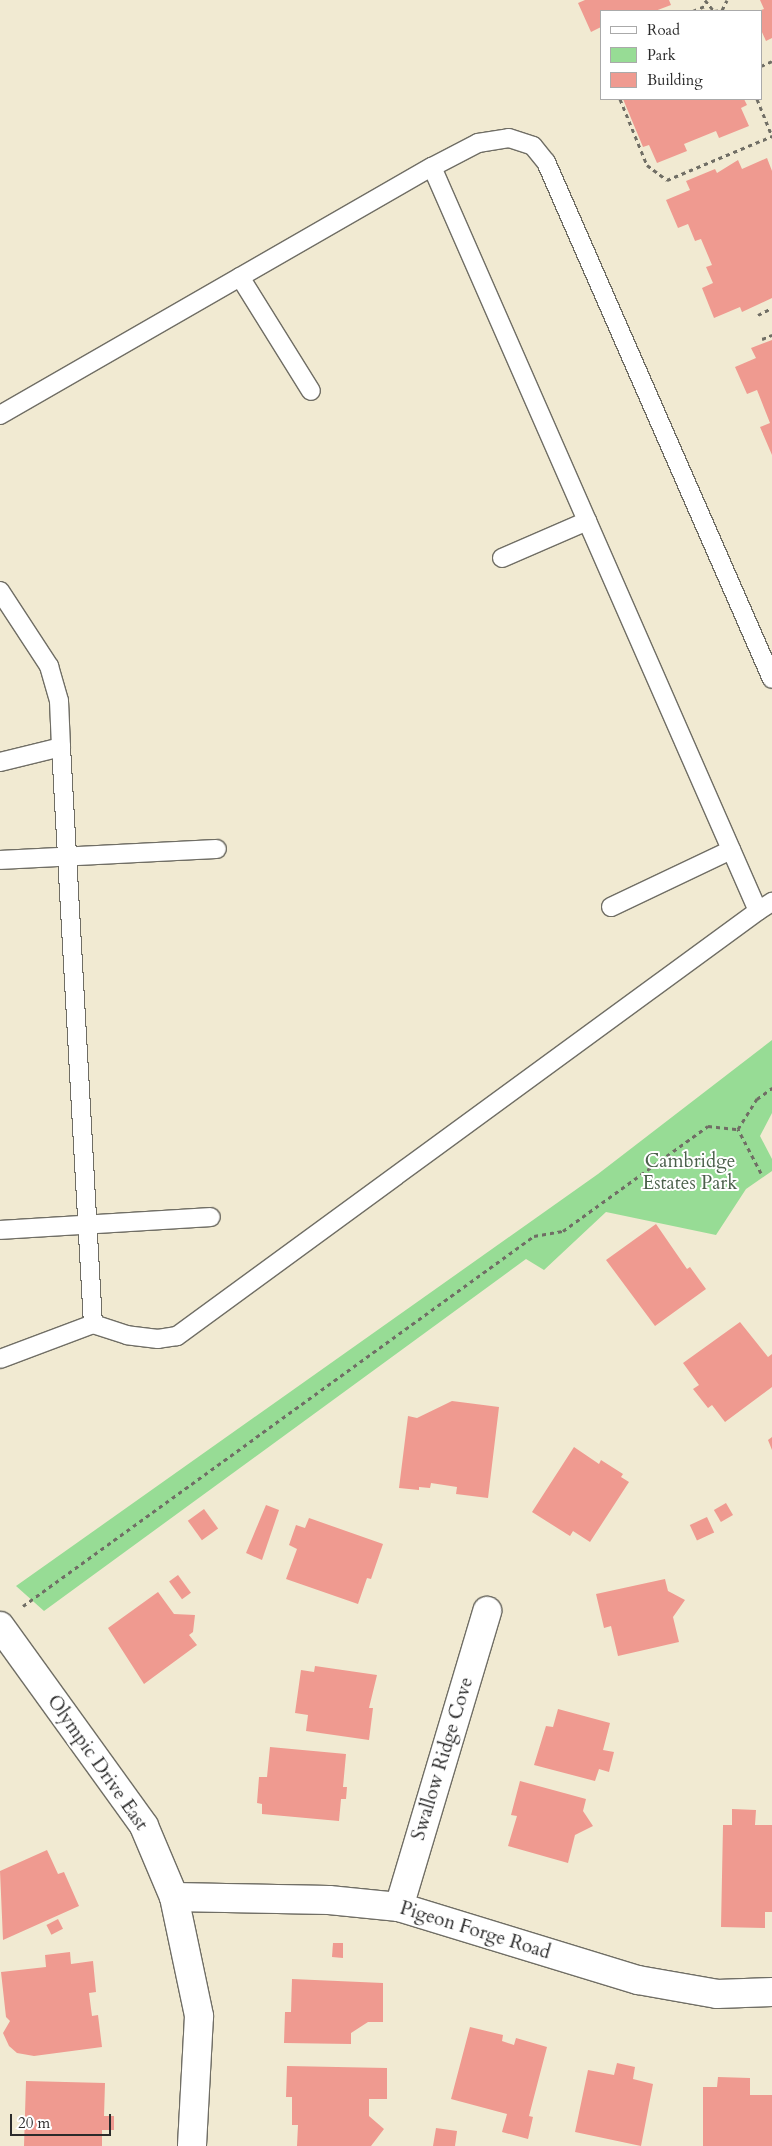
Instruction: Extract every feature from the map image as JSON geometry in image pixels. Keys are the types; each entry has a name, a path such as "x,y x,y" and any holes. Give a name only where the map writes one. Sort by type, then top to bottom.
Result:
{"street":[{"name":"Swallow Ridge Cove","path":"399,1907 487,1611"},
{"name":"Olympic Drive East","path":"0,1626 144,1826 174,1897 199,2016 192,2146"},
{"name":"Pigeon Forge Road","path":"174,1897 329,1900 399,1907 638,1980 716,1994 772,1992"}],"lane":[{"path":"0,415 432,167 478,144 509,138 533,146 546,162 772,679"},
{"path":"0,1359 93,1324 127,1335 158,1339 178,1336 765,906 731,850 432,167"},
{"path":"240,278 312,391"},
{"path":"502,558 587,521"},
{"path":"0,591 49,666 59,702 93,1324"},
{"path":"0,762 61,747"},
{"path":"0,860 217,849"},
{"path":"612,907 731,850"},
{"path":"0,1230 211,1217"}],"path":[{"path":"705,0 711,10 722,10 727,0"},
{"path":"695,10 707,5"},
{"path":"620,100 647,165 668,180 772,136 757,100"},
{"path":"758,314 772,308"},
{"path":"762,339 772,335"},
{"path":"738,1129 757,1099 772,1088"},
{"path":"34,1598 534,1236 563,1231 708,1126 738,1129"},
{"path":"738,1129 760,1173"}],"green space":[{"name":"Cambridge Estates Park","path":"772,1040 772,1113 760,1136 772,1159 772,1171 746,1189 716,1235 606,1212 544,1270 526,1259 44,1611 16,1586 598,1174"}],"building":[{"path":"585,0 669,0 671,5 658,10 600,10 600,28 591,32 578,3"},
{"path":"760,0 772,0 772,38 766,41 762,32 761,10 764,9"},
{"path":"623,100 744,100 747,105 741,108 749,126 719,138 716,131 684,144 687,151 657,163 649,145 643,147"},
{"path":"767,158 772,171 772,298 742,312 740,307 714,318 702,288 713,283 706,267 712,265 701,239 695,241 688,224 678,228 666,200 690,190 686,181 715,169 717,173 738,160 742,169"},
{"path":"772,340 772,455 760,427 770,423 757,390 747,394 735,367 756,358 751,348"},
{"path":"656,1224 687,1269 690,1267 706,1289 655,1326 606,1260"},
{"path":"740,1322 768,1357 772,1354 772,1387 725,1422 712,1405 708,1408 693,1389 699,1385 683,1363"},
{"path":"452,1401 499,1407 488,1498 456,1494 457,1487 431,1483 430,1488 419,1487 419,1490 399,1488 408,1416 417,1418"},
{"path":"772,1437 772,1450 768,1440"},
{"path":"574,1447 599,1464 601,1460 623,1474 621,1477 629,1482 590,1542 573,1531 570,1536 532,1512"},
{"path":"726,1503 733,1515 721,1522 714,1510"},
{"path":"266,1505 279,1510 262,1560 246,1553"},
{"path":"204,1509 218,1528 202,1540 188,1521"},
{"path":"707,1517 714,1532 697,1540 690,1525"},
{"path":"309,1518 383,1544 371,1579 367,1578 358,1604 286,1579 297,1549 289,1545 296,1525 305,1528"},
{"path":"178,1575 191,1593 182,1599 169,1581"},
{"path":"665,1579 668,1591 685,1600 673,1617 679,1642 618,1656 611,1626 604,1628 596,1594"},
{"path":"158,1592 174,1614 195,1615 193,1632 189,1635 197,1645 144,1684 108,1628"},
{"path":"315,1666 377,1675 369,1708 373,1708 369,1740 306,1731 308,1715 295,1713 301,1670 314,1672"},
{"path":"558,1709 610,1723 603,1750 614,1752 609,1772 599,1769 595,1781 534,1765 546,1726 553,1727"},
{"path":"270,1747 346,1754 343,1787 347,1787 346,1799 341,1799 339,1821 262,1814 262,1804 257,1803 259,1777 267,1777"},
{"path":"520,1781 586,1799 583,1811 593,1826 575,1835 568,1863 508,1846 517,1816 511,1815"},
{"path":"732,1809 756,1810 755,1825 772,1825 772,1912 765,1912 765,1928 721,1927 723,1825 732,1825"},
{"path":"47,1850 58,1874 64,1872 79,1906 3,1940 0,1871"},
{"path":"58,1919 63,1929 51,1935 46,1925"},
{"path":"333,1943 343,1943 343,1958 332,1957"},
{"path":"70,1952 71,1964 93,1961 96,1992 89,1993 92,2016 98,2015 102,2047 34,2056 17,2053 9,2046 3,2033 10,2021 6,2017 1,1972 46,1967 45,1955"},
{"path":"292,1979 383,1983 383,2022 368,2022 351,2033 351,2044 284,2043 285,2012 291,2012"},
{"path":"470,2027 503,2035 502,2041 514,2045 516,2038 547,2047 529,2116 533,2117 528,2139 502,2132 507,2114 451,2099"},
{"path":"617,2063 635,2067 633,2079 653,2084 641,2146 575,2132 588,2070 614,2075"},
{"path":"287,2066 387,2068 387,2099 369,2099 369,2116 384,2129 371,2146 297,2146 298,2125 292,2125 292,2097 286,2097"},
{"path":"718,2077 750,2078 750,2095 772,2095 772,2146 703,2146 703,2087 717,2087"},
{"path":"26,2081 105,2083 104,2116 114,2116 114,2130 102,2130 102,2146 24,2146"},
{"path":"436,2128 457,2131 455,2146 433,2146"}]}
